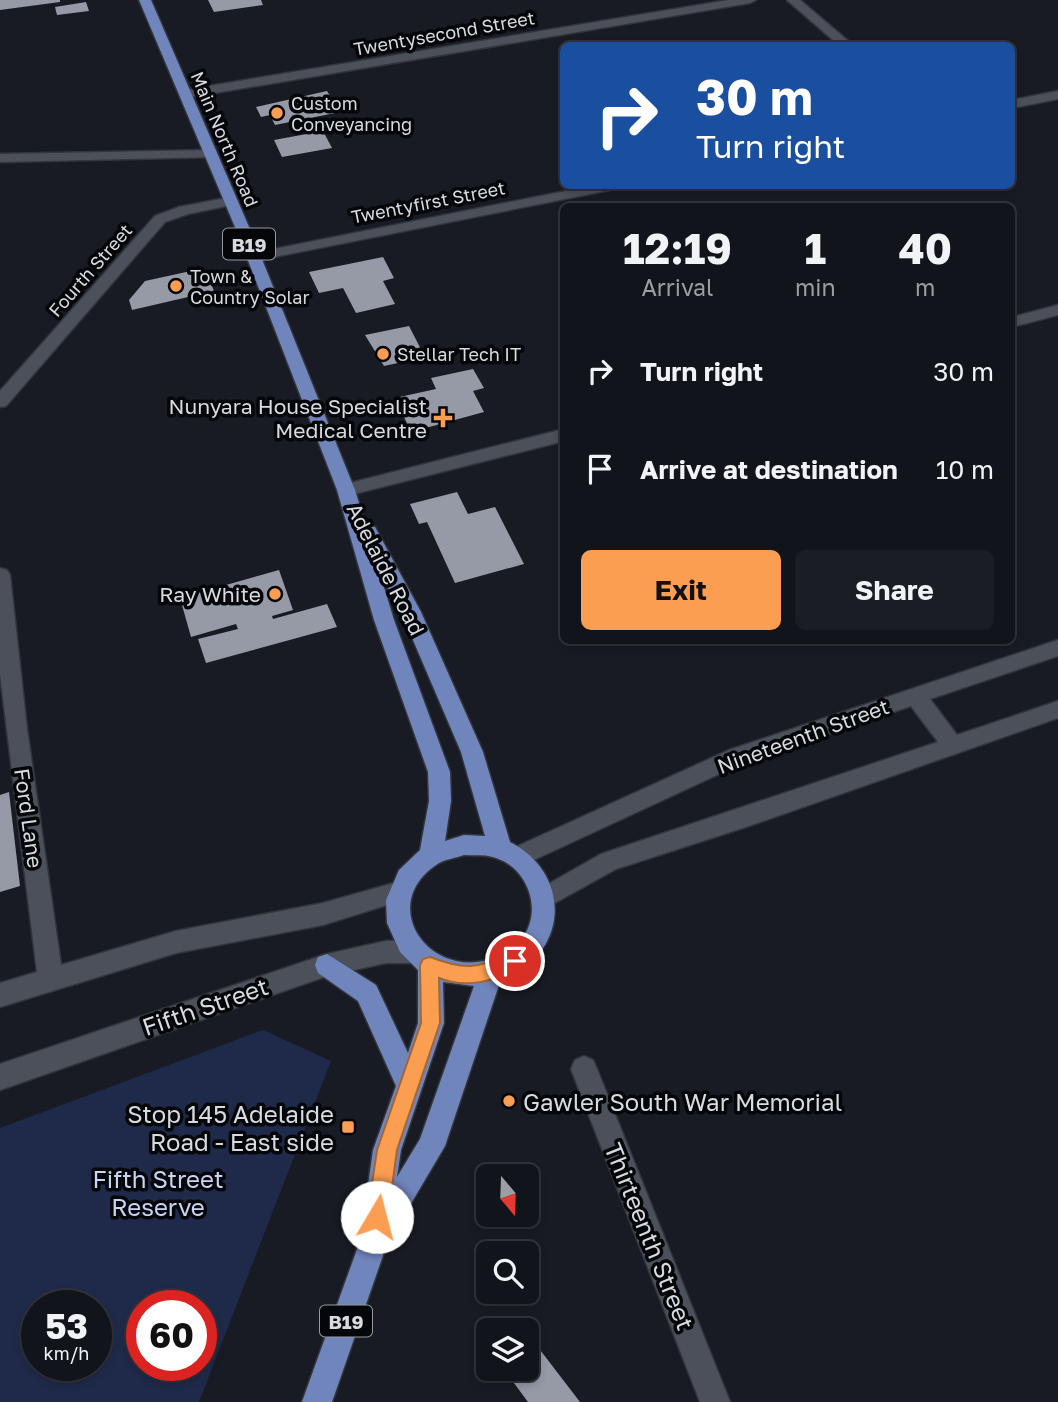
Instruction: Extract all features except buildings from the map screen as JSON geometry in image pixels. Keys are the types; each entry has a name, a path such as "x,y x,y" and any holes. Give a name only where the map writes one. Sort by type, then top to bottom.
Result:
{"main road":[{"name":"Main North Road","path":"145,0 254,257 346,491"},
{"name":"Adelaide Road","path":"346,491 411,612 472,752 508,853"},
{"name":"Adelaide Road","path":"346,491 384,620 439,772 440,801 431,856"},
{"path":"401,891 413,871 431,856 464,845 508,853"},
{"name":"B19","path":"508,853 535,875 544,898"},
{"name":"B19","path":"317,1402 374,1241 387,1150 430,1023 422,959 402,933 397,912 401,891"},
{"path":"422,959 449,973 470,976 491,972 515,961 534,943 543,922 544,898"},
{"path":"327,965 367,993 410,1087"},
{"name":"B19","path":"374,1241 431,1146 491,972"}],"street":[{"name":"Twentysecond Street","path":"185,94 750,0"},
{"path":"793,0 843,42"},
{"path":"1015,103 1058,95"},
{"path":"0,158 210,155"},
{"name":"Twentyfirst Street","path":"254,257 595,189"},
{"name":"Fourth Street","path":"0,402 160,219 184,210 231,201"},
{"path":"1015,321 1058,310"},
{"path":"346,491 560,436"},
{"name":"Ford Lane","path":"0,575 16,729 50,978"},
{"name":"Nineteenth Street","path":"508,853 737,756 1058,648"},
{"path":"915,695 952,746"},
{"path":"544,898 609,861 749,816 1058,709"},
{"path":"0,995 176,942 323,914 401,891"},
{"name":"Fifth Street","path":"0,1077 327,965 386,952 422,959"},
{"name":"Thirteenth Street","path":"584,1069 715,1402"}],"green space":[{"name":"Fifth Street Reserve","path":"263,1030 331,1061 217,1356 217,1290 126,1290 126,1381 207,1381 199,1402 0,1402 0,1128"}],"place":[{"name":"Custom Conveyancing","path":"277,113"},
{"name":"Town & Country Solar","path":"176,286"},
{"name":"Stellar Tech IT","path":"383,354"},
{"name":"Nunyara House Specialist Medical Centre","path":"443,418"},
{"name":"Ray White","path":"275,594"},
{"name":"Gawler South War Memorial","path":"509,1101"},
{"name":"Stop 145 Adelaide Road - East side","path":"348,1127"}],"route":[{"path":"377,1217 387,1150 430,1023 430,965 449,973 470,976 491,972 515,961"}]}
